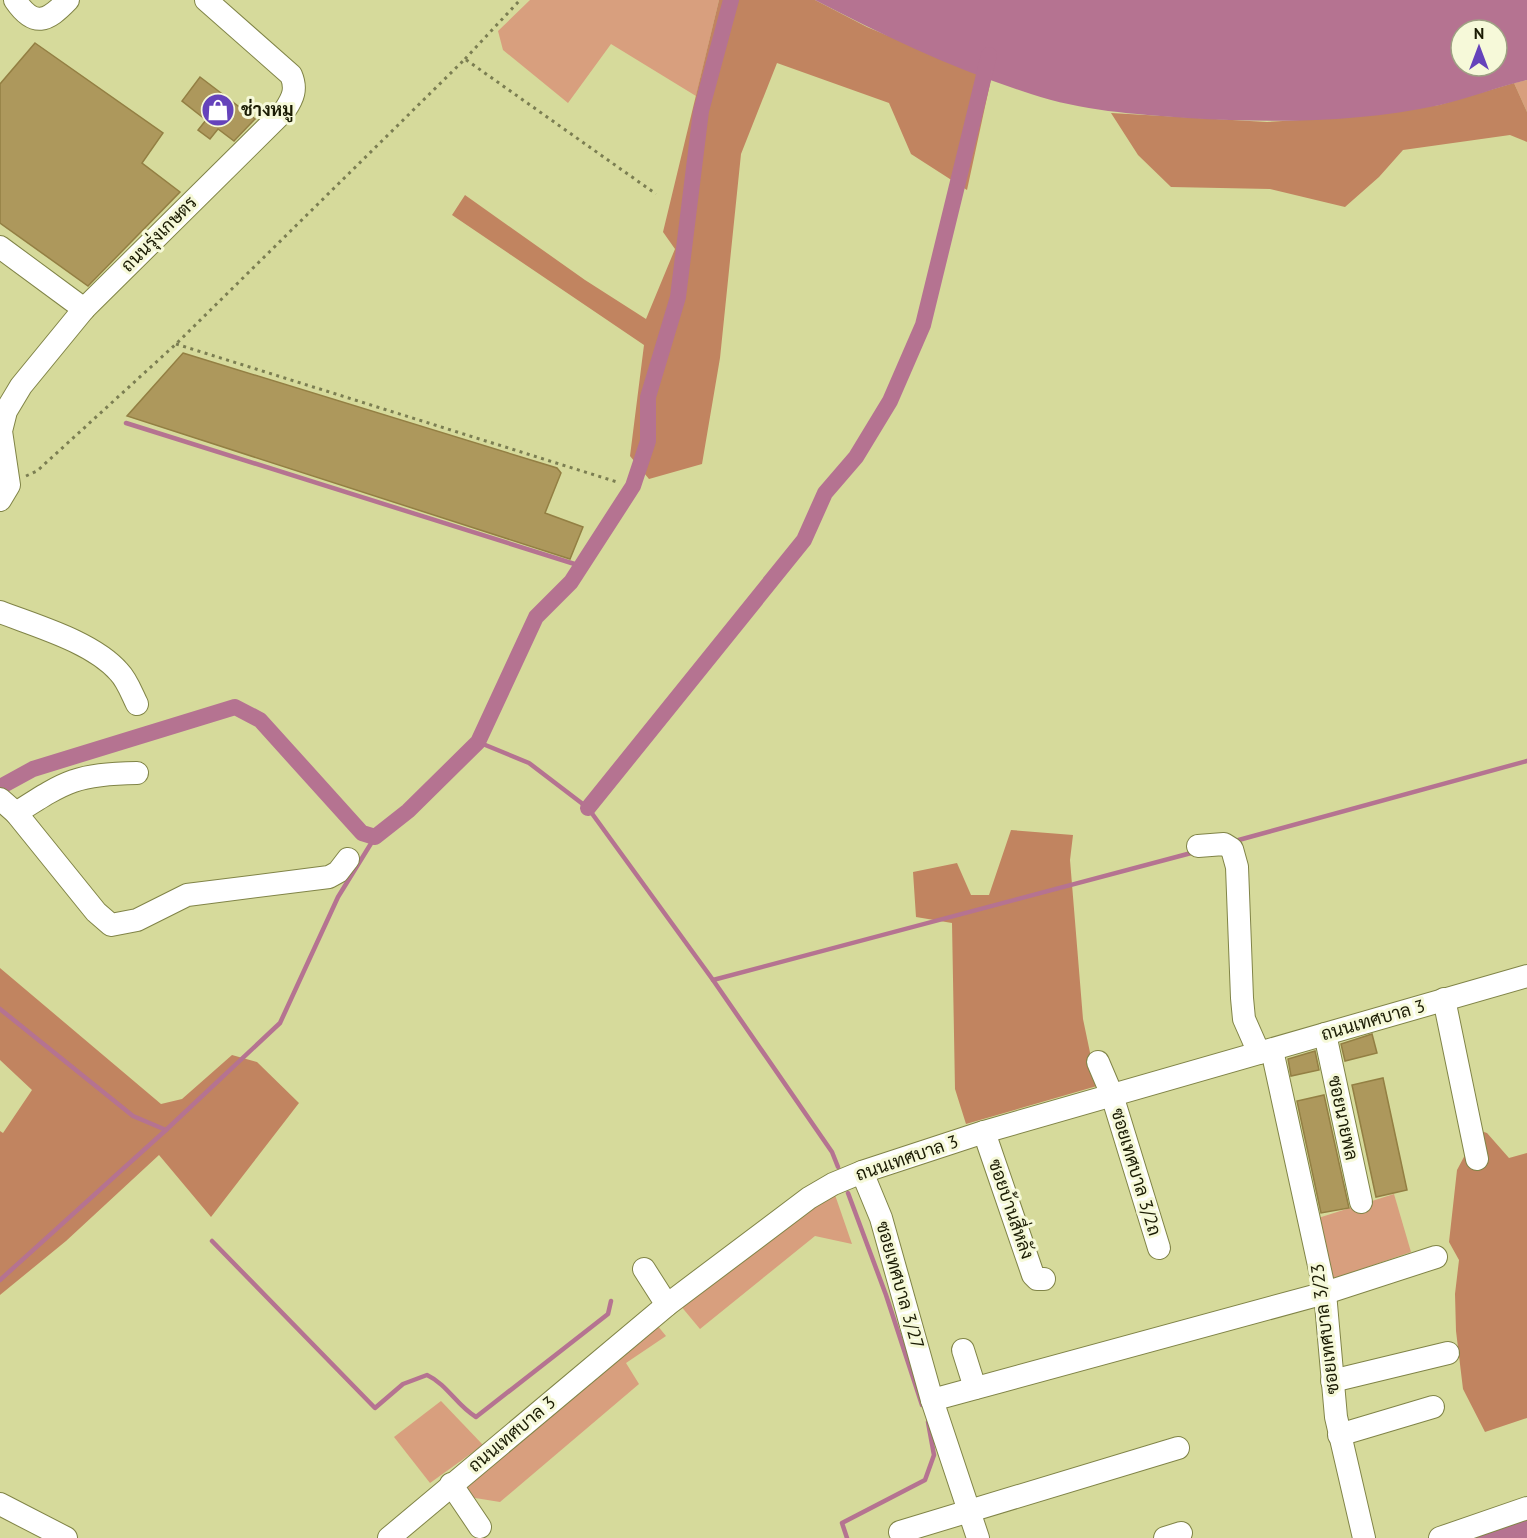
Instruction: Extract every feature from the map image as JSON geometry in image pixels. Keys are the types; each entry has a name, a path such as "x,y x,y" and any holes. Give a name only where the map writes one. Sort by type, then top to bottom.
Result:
{"street":[{"path":"15,0 24,13 37,19 52,17 68,0"},
{"name":"ถนนรุ่งเกษตร","path":"4,493 2,431 6,411 21,386 84,309 285,110 293,99 295,86 291,75 206,0"},
{"path":"0,247 84,309"},
{"path":"0,612 91,650 111,662 122,674 137,704"},
{"path":"136,773 98,774 78,778 6,804 96,912 111,925 137,920 160,906 187,895 329,877 338,872 348,859"},
{"name":"ซอยเทศบาล 3/23","path":"1198,846 1224,844 1232,849 1237,867 1244,1019 1265,1051 1325,1293 1339,1435 1364,1538"},
{"name":"ถนนเทศบาล 3","path":"389,1538 667,1305 809,1197 833,1184 862,1172 984,1132 1527,976"},
{"path":"1444,999 1477,1159"},
{"name":"ซอยนายพล","path":"1325,1034 1361,1202"},
{"name":"ซอยเทศบาล 3/2ถ","path":"1098,1062 1112,1095 1160,1248"},
{"name":"ซอยบ้านสี่หลัง","path":"984,1132 1033,1275 1037,1279 1044,1279"},
{"name":"ซอยเทศบาล 3/27","path":"862,1172 881,1218 932,1400 978,1538"},
{"path":"932,1400 1325,1293 1436,1257"},
{"path":"644,1269 667,1305"},
{"path":"963,1350 975,1388"},
{"path":"1332,1381 1448,1353"},
{"path":"1339,1435 1433,1407"},
{"path":"900,1532 1178,1448"},
{"path":"451,1484 480,1527"},
{"path":"0,1504 66,1538"},
{"path":"1440,1538 1527,1508"}],"path":[{"path":"4,493 37,471 177,344 465,59 520,0"},
{"path":"465,59 656,194"},
{"path":"177,344 617,482"}],"shaded area":[{"path":"530,0 719,0 696,96 611,44 568,103 503,50 498,31"},
{"path":"719,0 815,0 867,27 991,79 967,190 911,154 889,103 777,63 741,154 720,358 702,464 649,479 630,456 644,345 452,215 465,195 585,280 646,319 675,249 663,232"},
{"path":"815,0 1527,0 1527,80 1440,105 1377,115 1282,121 1187,118 1089,108 1050,100 1003,85 894,39"},
{"path":"1527,80 1527,112 1514,83"},
{"path":"1514,83 1527,112 1527,142 1510,135 1403,150 1379,177 1345,207 1270,189 1171,187 1138,155 1111,113 1267,122 1351,117 1439,105"},
{"path":"1011,830 1073,835 1070,860 1083,1019 1097,1086 966,1124 955,1089 952,923 916,917 913,872 957,863 971,895 989,895"},
{"path":"0,968 161,1104 182,1099 232,1055 257,1062 299,1103 211,1217 159,1155 66,1241 0,1295 0,1131 3,1133 32,1090 0,1060"},
{"path":"1459,1124 1487,1133 1509,1158 1527,1153 1527,1418 1485,1432 1463,1389 1456,1331 1455,1294 1459,1260 1449,1242 1457,1170 1465,1155"},
{"path":"834,1192 852,1244 815,1236 700,1329 680,1305"},
{"path":"1394,1194 1411,1252 1330,1280 1315,1219"},
{"path":"657,1325 666,1336 626,1363 639,1384 500,1502 469,1497 465,1485"},
{"path":"441,1401 483,1445 430,1483 394,1437"},
{"path":"1527,1515 1527,1538 1452,1538"}],"building":[{"path":"35,43 163,133 142,163 180,192 88,286 0,223 0,84"},
{"name":"ช่างหมู","path":"200,77 255,119 234,141 218,129 210,139 198,130 206,120 182,101"},
{"path":"183,353 557,468 561,473 545,513 583,527 570,559 127,416"},
{"path":"1372,1034 1377,1053 1345,1061 1341,1044"},
{"path":"1315,1051 1319,1070 1291,1076 1288,1059"},
{"path":"1383,1078 1407,1190 1376,1197 1352,1085"},
{"path":"1324,1095 1349,1208 1321,1213 1297,1101"}],"waterway":[{"path":"0,787 33,769 235,707 260,720 362,833 375,837 408,811 478,742 536,617 571,582 633,486 648,441 648,397 678,297 701,111 731,0"},
{"path":"588,808 804,540 825,493 856,457 890,401 923,325 989,55"},
{"path":"126,423 581,566"},
{"path":"478,742 529,763 588,808 713,980 832,1152 838,1167"},
{"path":"1235,841 1527,761"},
{"path":"0,1009 133,1116 166,1130 280,1023 338,897 375,837"},
{"path":"713,980 1195,852"},
{"path":"0,1280 166,1130"},
{"path":"848,1193 886,1295 922,1405"},
{"path":"212,1241 375,1408 403,1384 427,1375 441,1384 476,1417 608,1314 611,1301"},
{"path":"847,1538 842,1523 925,1480 934,1455 928,1422"}],"place":[{"name":"ช่างหมู","path":"218,110"}]}
